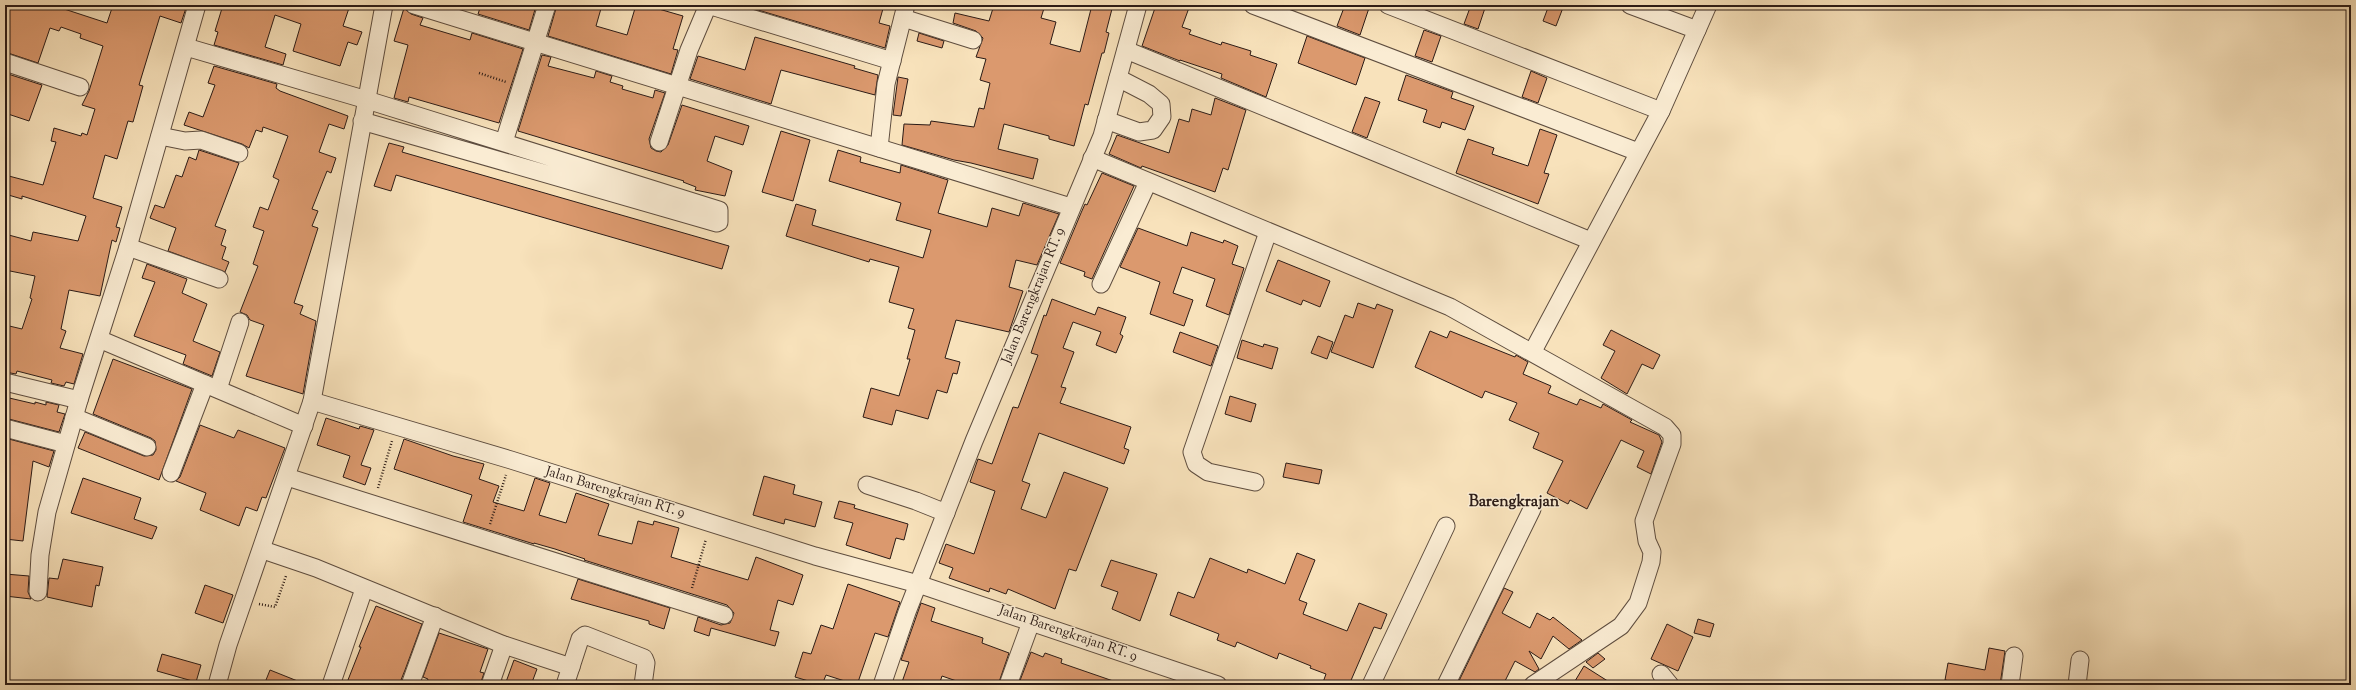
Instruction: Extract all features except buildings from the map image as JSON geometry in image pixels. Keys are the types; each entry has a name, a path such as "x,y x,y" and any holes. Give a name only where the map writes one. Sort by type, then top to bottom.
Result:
{"street":[{"path":"38,592 42,535 66,444 128,247 197,5"},
{"path":"217,685 312,401 384,5"},
{"path":"414,5 1070,207"},
{"path":"504,142 547,5"},
{"path":"659,142 677,86 708,5 892,61"},
{"name":"Jalan Barengkrajan RT. 9","path":"882,685 918,584 1070,207 1092,158 1106,120 1138,5"},
{"path":"1252,5 1638,152"},
{"path":"1388,5 1661,111"},
{"path":"1630,5 1697,30"},
{"path":"1534,351 1590,241 1661,111 1708,5"},
{"path":"879,148 883,100 905,12 973,40"},
{"path":"186,47 367,100 719,210 719,222 544,174 362,121"},
{"path":"1126,50 1590,241"},
{"path":"5,62 80,87"},
{"path":"1106,120 1138,132 1153,130 1162,117 1161,104 1149,94 1118,78"},
{"path":"160,136 185,141 201,140 240,153"},
{"path":"544,174 549,156"},
{"path":"1092,158 1450,306 1534,351 1665,426 1672,435 1672,444 1644,521 1647,541 1652,552 1651,562 1638,603 1622,626 1612,634 1533,685"},
{"path":"1100,284 1148,182"},
{"path":"1255,482 1208,472 1196,464 1192,452 1268,232"},
{"path":"128,247 219,279"},
{"path":"171,473 240,322"},
{"path":"99,339 304,426"},
{"path":"5,382 79,400"},
{"name":"Jalan Barengkrajan RT. 9","path":"312,401 511,460 815,556 918,584 1218,685"},
{"path":"74,417 147,448"},
{"path":"5,428 66,444"},
{"path":"287,477 724,615"},
{"path":"867,485 916,501 946,514"},
{"path":"1446,685 1532,509"},
{"path":"1371,685 1446,526"},
{"path":"262,550 292,559 504,645 571,666"},
{"path":"331,685 364,589"},
{"path":"410,685 435,616"},
{"path":"1008,685 1031,622"},
{"path":"565,685 580,639 585,635 644,658 646,663 643,685"},
{"path":"490,685 504,645"},
{"path":"2010,685 2014,656"},
{"path":"2077,685 2080,660"}],"path":[{"path":"479,73 522,87"},
{"path":"374,504 396,426"},
{"path":"485,540 511,460"},
{"path":"688,604 710,523"},
{"path":"245,600 275,607 292,559"}],"district":[{"name":"Barengkrajan","path":"1514,502"}]}
